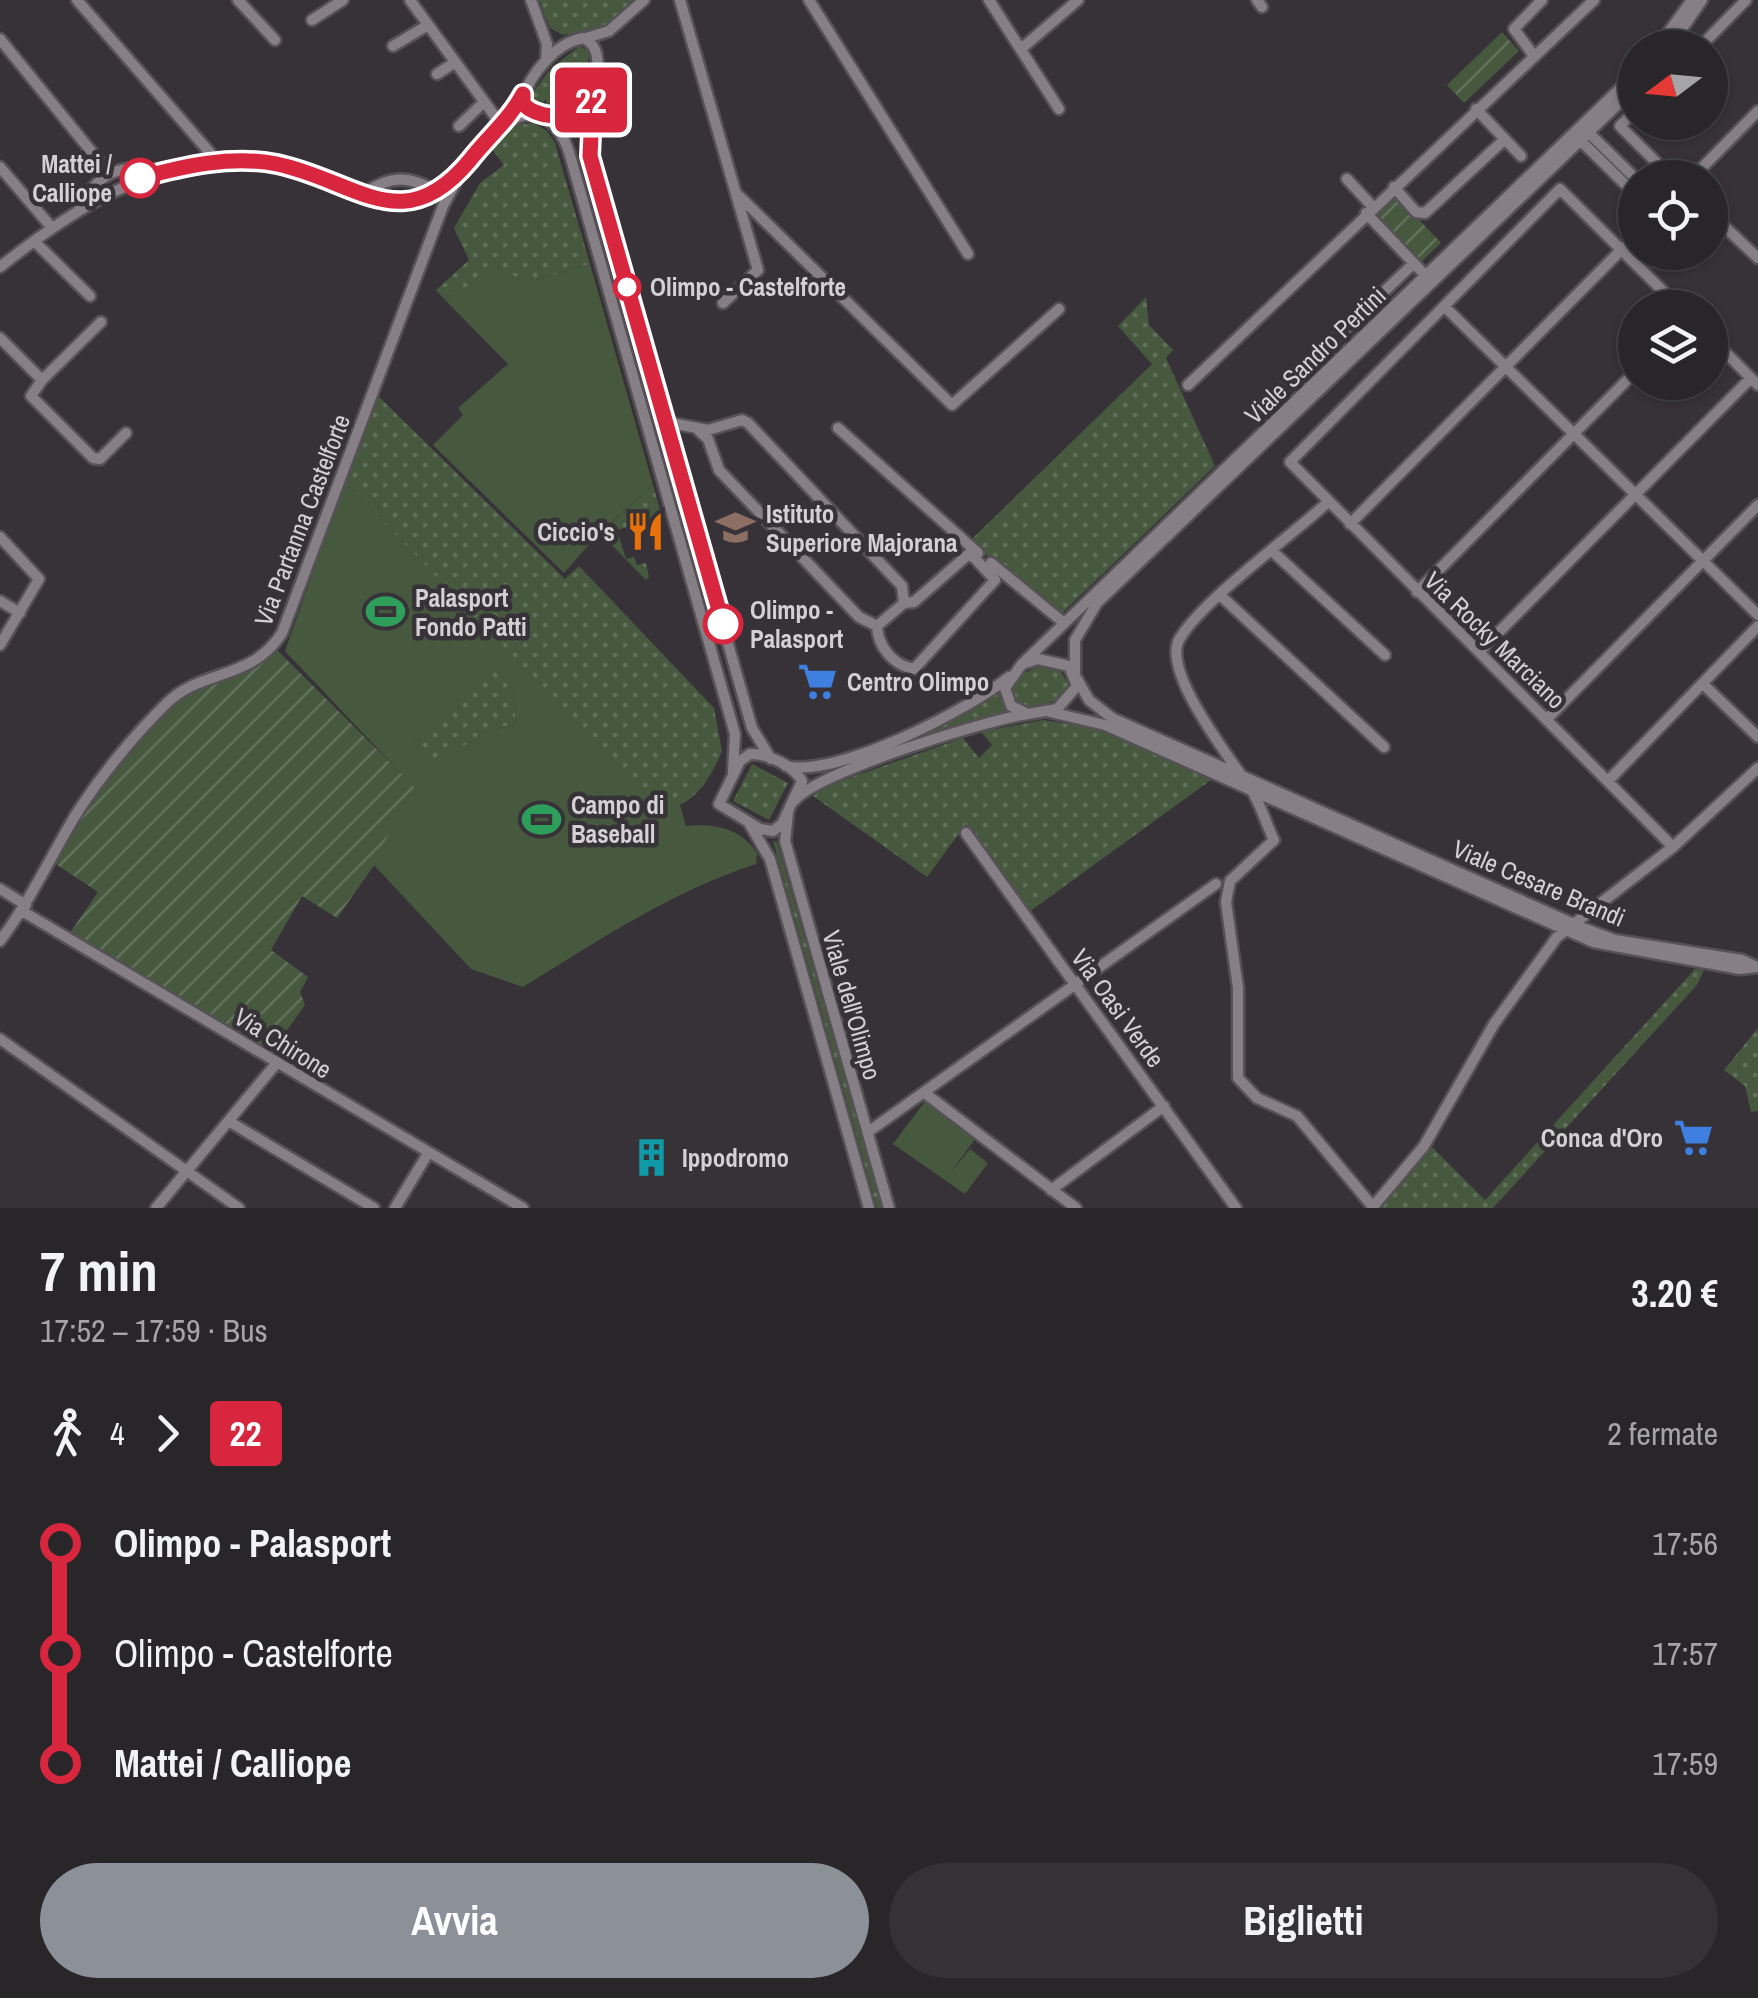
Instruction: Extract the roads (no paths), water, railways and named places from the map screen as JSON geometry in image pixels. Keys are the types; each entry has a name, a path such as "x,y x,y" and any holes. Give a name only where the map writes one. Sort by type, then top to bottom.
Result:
{"street":[{"path":"78,0 218,162"},
{"path":"238,0 275,40"},
{"path":"312,20 343,0"},
{"path":"410,0 502,126 538,113 576,114 587,106 593,92"},
{"path":"531,0 548,50 546,61"},
{"path":"538,16 554,38 571,41 617,25 644,0"},
{"path":"680,0 758,270 722,303"},
{"path":"809,0 968,254"},
{"path":"989,0 1060,109"},
{"path":"1021,49 1078,0"},
{"path":"1534,56 1514,29 1542,0"},
{"path":"1188,385 1594,0"},
{"path":"1671,30 1692,0"},
{"path":"1681,30 1702,0"},
{"path":"1716,30 1746,0"},
{"path":"393,46 428,24"},
{"path":"596,70 617,25"},
{"path":"585,38 597,50 590,156 754,734 772,759"},
{"path":"0,39 108,172"},
{"name":"Via Partanna Castelforte","path":"0,941 75,817 169,701 256,662 282,633 458,175 502,126 546,61 571,41"},
{"path":"437,74 454,63"},
{"name":"Viale Sandro Pertini","path":"1076,676 1075,640 1097,603 1618,93"},
{"path":"523,94 524,106 554,123 569,152 735,734 734,772"},
{"path":"459,126 484,102"},
{"name":"Viale Sandro Pertini","path":"1022,664 1426,276 1618,102"},
{"path":"1476,109 1521,156"},
{"path":"1710,160 1758,111"},
{"path":"1581,133 1618,164"},
{"path":"1581,133 1618,175"},
{"path":"1394,187 1416,212 1425,213 1505,138"},
{"path":"1634,140 1654,160"},
{"path":"0,267 78,209 117,187 160,173 218,162 276,164 395,203 438,192 458,175"},
{"path":"0,167 52,228"},
{"path":"78,209 96,182 108,172 132,167 160,173"},
{"path":"364,194 398,178 414,178 438,192"},
{"path":"1347,179 1426,276"},
{"path":"1618,247 1560,189 1444,306 1758,616"},
{"path":"736,193 952,405 1059,309"},
{"path":"1728,228 1756,252"},
{"path":"34,241 90,296"},
{"path":"1350,524 1618,253"},
{"path":"1254,416 1414,264"},
{"path":"1641,270 1662,290"},
{"name":"Via Rocky Marciano","path":"1444,306 1290,462 1673,847"},
{"path":"101,322 42,380 31,396 94,458 100,459 126,433"},
{"path":"0,338 42,380"},
{"path":"1478,652 1754,381 1728,355"},
{"path":"1417,592 1618,389"},
{"path":"666,422 696,428 724,428 742,420 748,424 902,586 904,604"},
{"path":"696,428 708,440 719,470 859,617 877,626"},
{"path":"838,428 1064,623"},
{"path":"1327,502 1221,596 1178,640 1177,654 1192,701 1230,755 1235,773 1252,790 1274,840 1230,881 1226,902 1238,988 1238,1078 1257,1098 1298,1116 1373,1207 1424,1146 1494,1024 1568,926 1673,847 1758,768"},
{"path":"1547,719 1758,505"},
{"path":"0,536 36,572 38,582 0,646"},
{"path":"1272,551 1385,655"},
{"path":"970,553 995,580 914,669 903,667 880,645 877,626 904,604 914,602 970,553"},
{"path":"1221,596 1384,747"},
{"path":"0,602 20,613"},
{"path":"1608,780 1758,626"},
{"path":"786,766 810,768 924,729 959,712 1022,664 1048,658 1063,662 1076,676 1072,696 1050,712 986,723 826,779 806,788 794,801"},
{"name":"Viale Cesare Brandi","path":"1076,676 1102,712 1568,926"},
{"path":"1009,677 1004,688 1007,701 1028,714"},
{"path":"1703,684 1758,737"},
{"name":"Viale Cesare Brandi","path":"1050,712 1105,725 1568,926 1615,940 1757,963"},
{"path":"750,754 772,759 802,781 788,813 773,831 749,823 719,804 734,772 750,754"},
{"name":"Viale dell'Olimpo","path":"788,813 784,841 889,1208"},
{"name":"Viale dell'Olimpo","path":"749,823 770,860 869,1208"},
{"name":"Via Oasi Verde","path":"966,833 1236,1208"},
{"path":"868,1132 1216,884"},
{"name":"Via Chirone","path":"0,889 23,908 170,996 275,1065 522,1208"},
{"path":"0,1039 239,1208"},
{"path":"156,1208 275,1065"},
{"path":"926,1094 1076,1208"},
{"path":"1050,1190 1164,1106"},
{"path":"230,1122 374,1208"},
{"path":"395,1208 427,1154"}],"place":[{"name":"Mattei / Calliope","path":"140,178"},
{"name":"Olimpo - Castelforte","path":"627,287"},
{"name":"Istituto Superiore Majorana","path":"736,528"},
{"name":"Ciccio's","path":"645,532"},
{"name":"Palasport Fondo Patti","path":"385,612"},
{"name":"Olimpo - Palasport","path":"723,624"},
{"name":"Centro Olimpo","path":"817,682"},
{"name":"Campo di Baseball","path":"541,819"},
{"name":"Conca d'Oro","path":"1693,1138"},
{"name":"Ippodromo","path":"652,1158"}]}
